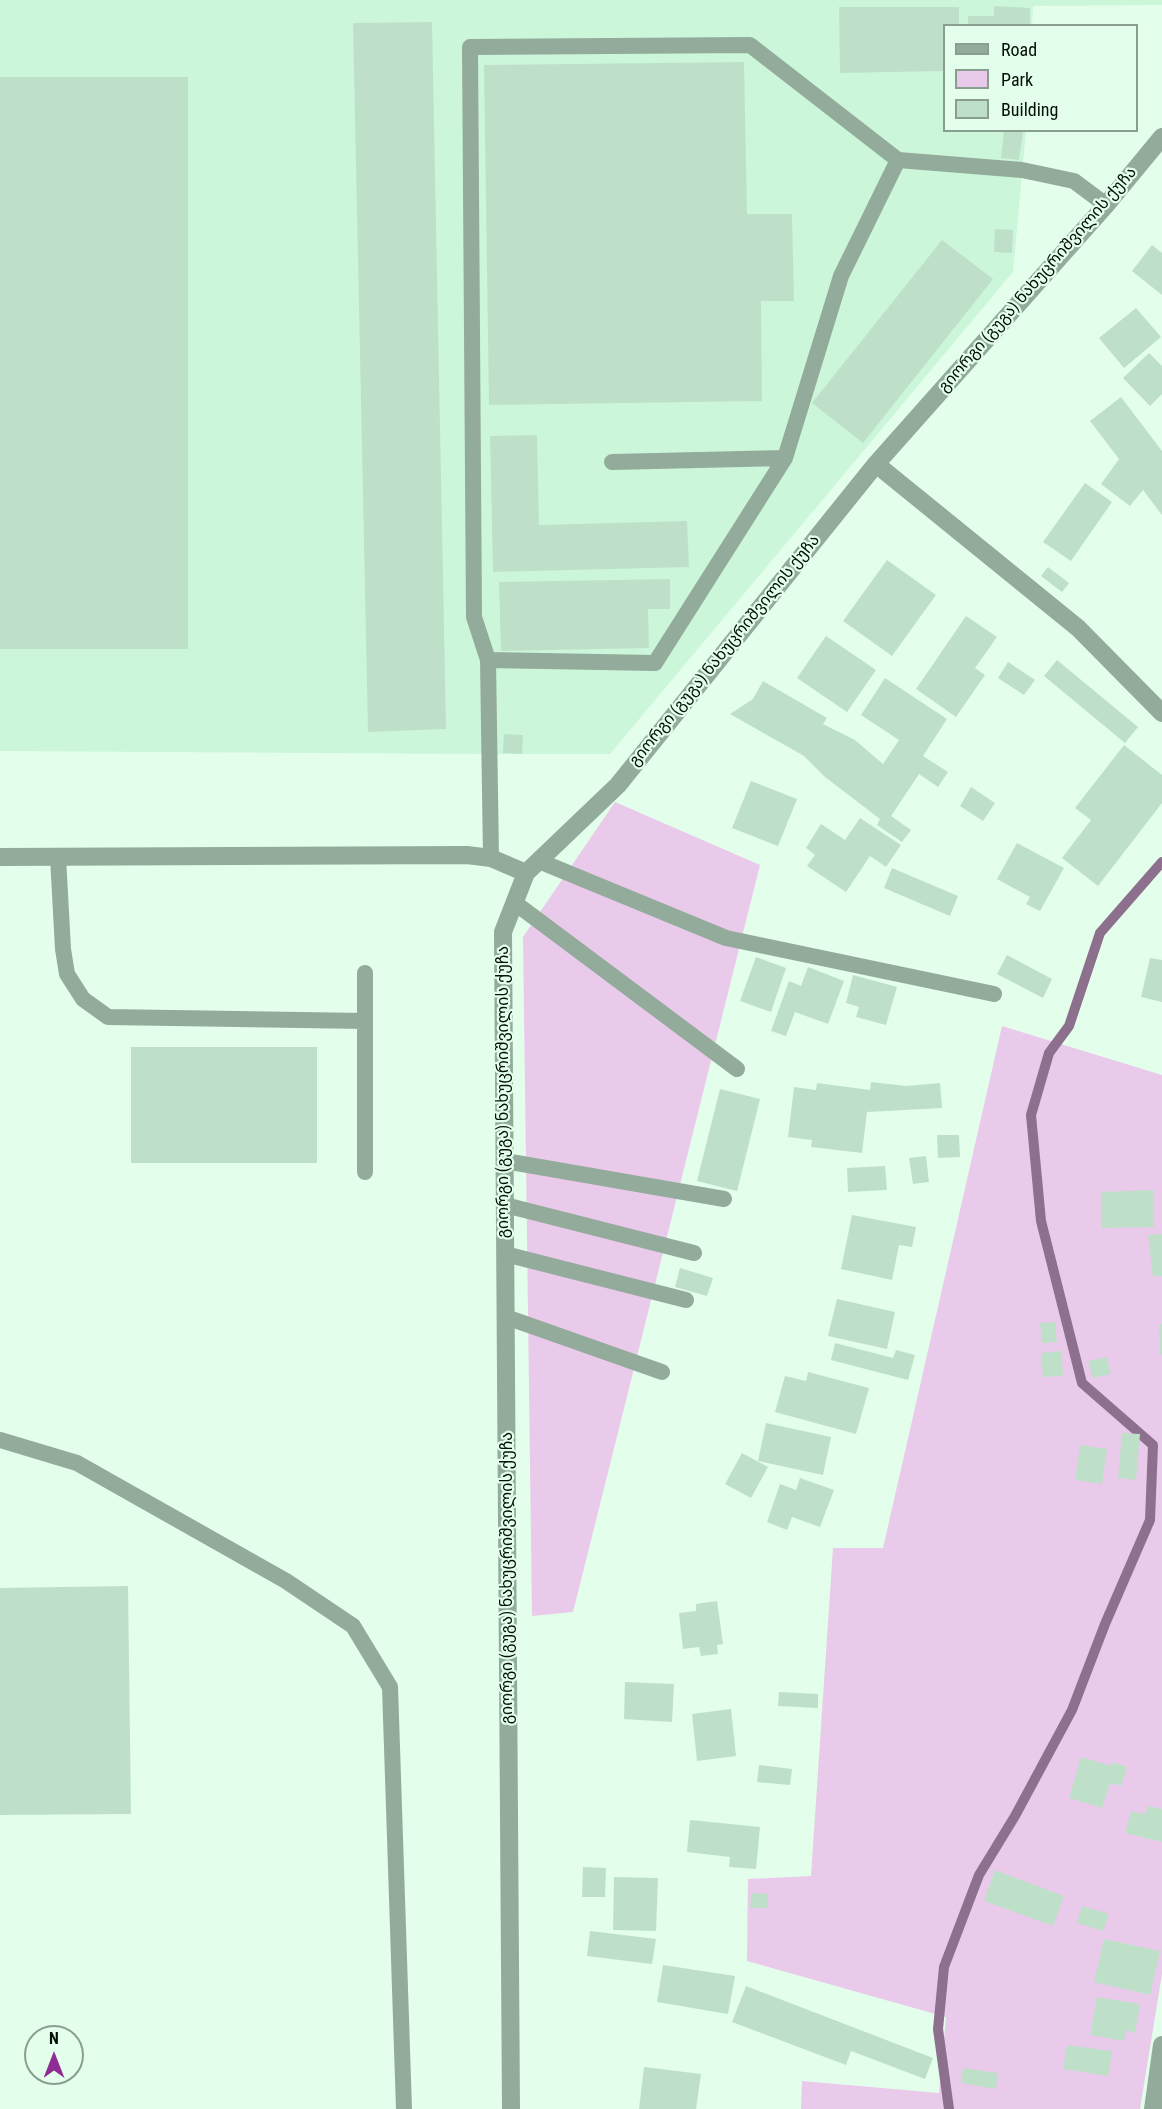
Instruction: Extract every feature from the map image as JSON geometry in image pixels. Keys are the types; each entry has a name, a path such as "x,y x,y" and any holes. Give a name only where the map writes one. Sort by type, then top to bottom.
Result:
{"street":[{"name":"გიორგი (გუგა) ნახუცრიშვილის ქუჩა","path":"512,2109 503,932 532,867 618,784 876,464 1106,205 1162,137"},
{"path":"876,464 1078,628 1162,712"},
{"path":"0,857 467,855 532,867"},
{"path":"1154,2109 1162,2045"}],"lane":[{"path":"491,858 488,660 474,617 470,47 750,45 898,160 1022,170 1074,181 1106,205"},
{"path":"488,660 655,663 784,458 841,276 898,160"},
{"path":"612,462 784,458"},
{"path":"58,857 63,949 67,974 82,999 108,1017 365,1021"},
{"path":"532,867 726,938 994,994"},
{"path":"515,903 737,1069"},
{"path":"364,1172 365,973"},
{"path":"505,1161 724,1199"},
{"path":"505,1205 694,1253"},
{"path":"505,1254 686,1300"},
{"path":"506,1317 662,1372"},
{"path":"0,1440 77,1463 286,1581 353,1626 390,1687 404,2109"}],"shaded area":[{"path":"0,0 1162,0 1162,5 1033,6 1032,24 943,24 943,132 1026,132 1013,272 610,754 0,751"}],"green space":[{"path":"615,802 760,865 573,1612 532,1616 523,937"},
{"path":"1002,1026 1162,1075 1162,1974 1140,2109 801,2109 802,2081 939,2093 946,2017 747,1961 748,1879 811,1876 833,1548 883,1548"}],"building":[{"path":"994,6 1030,8 1030,24 968,24 968,16 994,16"},
{"path":"839,7 959,7 959,24 943,24 943,71 840,73"},
{"path":"432,22 446,729 368,732 353,23"},
{"path":"744,62 747,214 792,214 794,301 761,301 762,401 489,405 484,65"},
{"path":"0,77 188,77 188,649 0,649"},
{"path":"1004,132 1023,132 1019,160 1001,158"},
{"path":"995,229 1013,230 1012,253 994,252"},
{"path":"942,240 993,279 863,443 812,403"},
{"path":"1152,245 1162,253 1162,295 1132,271"},
{"path":"1136,308 1161,337 1124,368 1099,338"},
{"path":"1149,353 1162,366 1162,394 1150,406 1123,378"},
{"path":"1121,397 1162,451 1162,515 1143,490 1130,506 1101,484 1119,459 1090,421"},
{"path":"537,435 539,525 687,521 689,567 493,572 490,436"},
{"path":"1085,483 1112,502 1071,561 1043,542"},
{"path":"887,560 936,595 892,656 843,621"},
{"path":"1048,567 1069,583 1062,592 1041,576"},
{"path":"670,579 670,609 648,609 649,648 501,651 499,582"},
{"path":"966,616 997,637 975,668 985,675 956,717 916,689"},
{"path":"826,636 876,670 847,712 797,678"},
{"path":"1057,660 1138,727 1125,743 1044,676"},
{"path":"1008,662 1035,680 1024,695 998,678"},
{"path":"885,678 947,719 923,756 948,772 938,787 919,774 891,816 911,830 902,842 877,825 880,819 825,777 804,756 730,714 753,699 763,681 827,718 823,724 855,740 883,764 899,740 861,715"},
{"path":"504,734 523,735 522,754 503,753"},
{"path":"1124,745 1162,775 1162,803 1098,886 1062,858 1091,820 1075,808"},
{"path":"751,781 797,799 778,846 732,828"},
{"path":"971,787 995,803 983,821 960,806"},
{"path":"860,818 901,845 886,867 870,856 846,892 807,866 815,855 806,848 821,824 845,840"},
{"path":"1017,843 1064,868 1040,911 1026,904 1030,897 997,879"},
{"path":"892,868 958,896 950,916 884,888"},
{"path":"1007,955 1052,979 1043,998 997,974"},
{"path":"756,957 786,968 771,1012 740,1001"},
{"path":"1150,958 1162,960 1162,1002 1141,997"},
{"path":"808,967 844,981 828,1024 795,1012 786,1036 771,1031 789,981 801,986"},
{"path":"853,975 897,987 886,1025 856,1017 859,1007 846,1003"},
{"path":"131,1047 317,1047 317,1163 131,1163"},
{"path":"871,1082 906,1086 940,1083 942,1108 867,1112 862,1153 811,1147 812,1140 788,1137 794,1087 816,1090 817,1083 870,1090"},
{"path":"720,1089 760,1099 737,1191 697,1181"},
{"path":"937,1135 959,1135 960,1157 938,1158"},
{"path":"926,1156 929,1182 913,1184 909,1158"},
{"path":"885,1166 887,1190 848,1192 847,1168"},
{"path":"1153,1190 1154,1227 1102,1228 1101,1192"},
{"path":"852,1215 916,1227 912,1247 899,1245 892,1280 841,1269"},
{"path":"1162,1234 1162,1276 1153,1277 1148,1235"},
{"path":"680,1268 713,1278 707,1296 675,1287"},
{"path":"837,1299 895,1312 887,1349 828,1336"},
{"path":"1055,1322 1057,1342 1042,1343 1040,1323"},
{"path":"1159,1324 1162,1324 1162,1355 1160,1355"},
{"path":"835,1343 893,1358 896,1350 915,1355 908,1380 831,1360"},
{"path":"1061,1351 1063,1376 1043,1377 1041,1353"},
{"path":"1107,1357 1111,1374 1093,1378 1088,1361"},
{"path":"808,1372 869,1388 856,1434 775,1412 785,1376 806,1381"},
{"path":"766,1423 831,1437 823,1475 758,1461"},
{"path":"1122,1433 1140,1434 1136,1480 1118,1478"},
{"path":"1080,1445 1107,1449 1102,1484 1075,1480"},
{"path":"742,1453 768,1467 751,1498 725,1484"},
{"path":"800,1478 834,1490 820,1527 792,1517 787,1530 767,1522 780,1484 796,1490"},
{"path":"128,1586 131,1814 0,1815 0,1588"},
{"path":"717,1601 723,1644 717,1645 718,1654 701,1656 699,1647 683,1649 679,1613 696,1611 696,1604"},
{"path":"625,1682 674,1684 672,1722 624,1719"},
{"path":"779,1692 818,1694 818,1708 778,1706"},
{"path":"731,1709 736,1756 697,1761 692,1714"},
{"path":"1081,1757 1111,1766 1112,1762 1127,1767 1121,1786 1110,1783 1102,1808 1069,1798"},
{"path":"759,1765 792,1769 790,1785 757,1782"},
{"path":"1148,1806 1162,1809 1162,1842 1125,1833 1131,1811 1145,1814"},
{"path":"690,1820 760,1827 756,1869 729,1867 730,1857 687,1852"},
{"path":"583,1867 606,1868 605,1897 582,1897"},
{"path":"995,1870 1064,1896 1053,1926 984,1901"},
{"path":"614,1877 658,1878 656,1931 613,1930"},
{"path":"751,1893 768,1894 768,1908 750,1908"},
{"path":"1082,1906 1109,1914 1103,1931 1077,1923"},
{"path":"590,1931 656,1939 652,1964 587,1956"},
{"path":"1104,1939 1160,1951 1150,1995 1094,1982"},
{"path":"663,1965 735,1976 728,2014 657,2002"},
{"path":"746,1986 933,2058 925,2079 851,2051 846,2065 732,2022"},
{"path":"1097,1997 1140,2004 1135,2033 1126,2030 1124,2041 1090,2035"},
{"path":"1067,2045 1112,2051 1108,2076 1063,2069"},
{"path":"644,2067 701,2074 696,2109 639,2109"},
{"path":"963,2068 998,2073 996,2089 961,2083"}],"waterway":[{"path":"949,2109 938,2029 944,1967 979,1875 1015,1816 1072,1710 1105,1624 1150,1520 1153,1445 1082,1383 1041,1221 1031,1115 1049,1053 1069,1026 1100,933 1162,862"}]}
